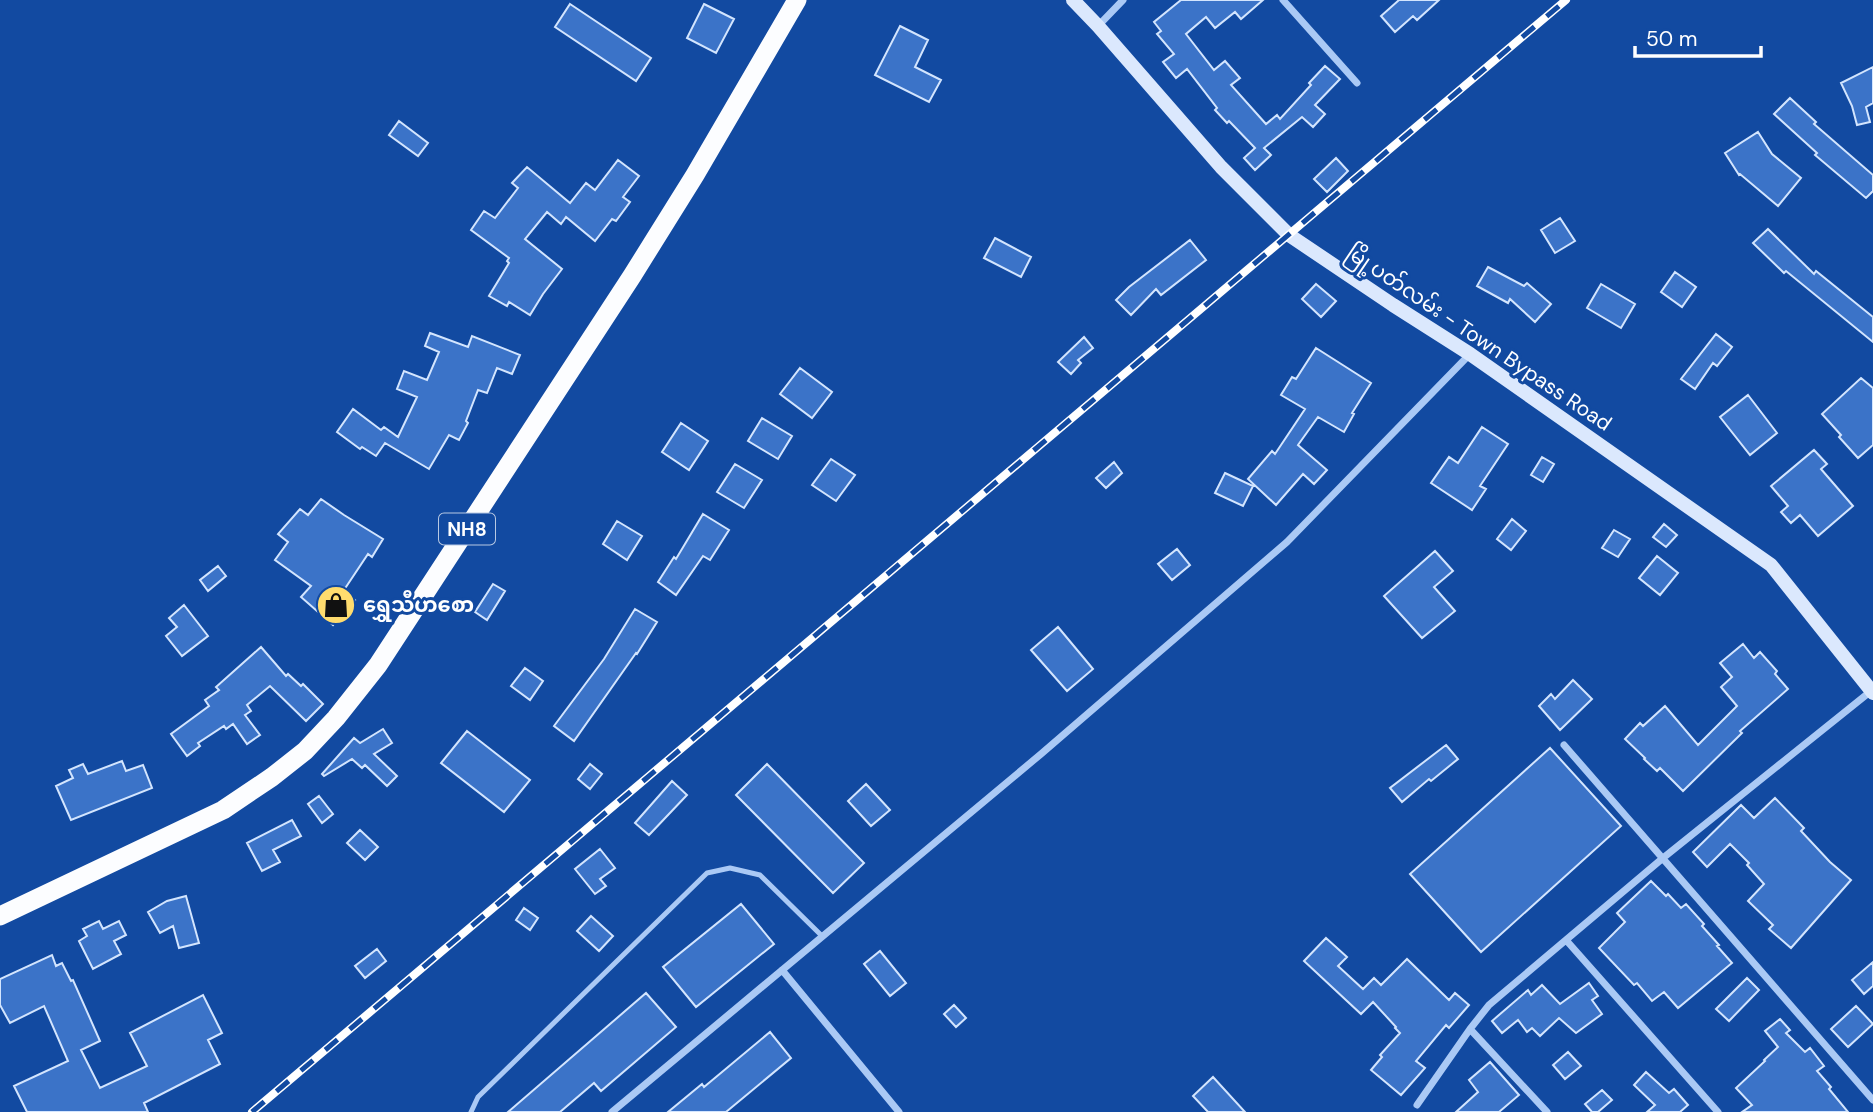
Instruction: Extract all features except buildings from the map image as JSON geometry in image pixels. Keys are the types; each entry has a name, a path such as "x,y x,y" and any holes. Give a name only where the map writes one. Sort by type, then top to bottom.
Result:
{"highway":[{"name":"NH8","path":"0,916 223,810 272,778 305,751 336,718 378,665 632,276 695,175 797,0"}],"main road":[{"name":"မြို့ပတ်လမ်း - Town Bypass Road","path":"1073,0 1221,167 1289,234 1470,354 1771,565 1872,692"}],"street":[{"path":"1098,26 1123,0"},
{"path":"1283,0 1357,83"},
{"path":"612,1112 1041,754 1287,542 1470,354"},
{"path":"1417,1105 1469,1028 1489,1005 1662,858 1872,692"},
{"path":"1564,745 1873,1100"},
{"path":"1566,940 1718,1112"},
{"path":"782,970 898,1112"},
{"path":"1469,1028 1547,1112"}],"lane":[{"path":"471,1112 478,1097 708,873 730,868 760,875 822,936"}],"railway":[{"path":"252,1112 1566,0"}],"place":[{"name":"ရွှေသီဟစော","path":"336,605"}]}
